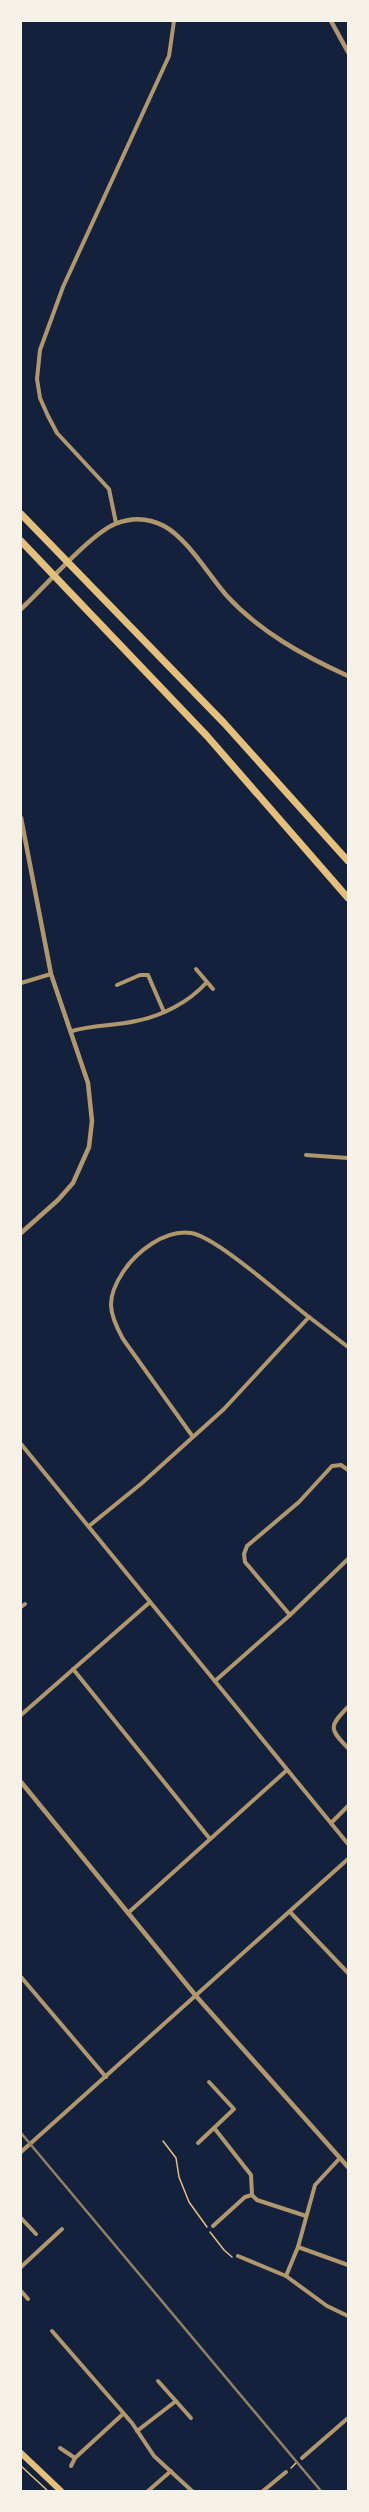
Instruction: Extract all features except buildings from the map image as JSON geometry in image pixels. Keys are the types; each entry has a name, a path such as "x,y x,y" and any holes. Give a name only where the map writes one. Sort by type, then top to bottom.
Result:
{"highway":[{"path":"21,514 224,723 348,861"},
{"path":"21,541 207,736 348,898"}],"main road":[{"path":"21,2453 61,2491"}],"street":[{"path":"116,524 109,489 57,433 40,398 37,379 40,350 63,287 169,56 174,21"},
{"path":"331,21 348,52"},
{"path":"21,610 104,530 133,518 150,521 165,527 180,539 228,597 251,618 276,637 312,660 348,676"},
{"path":"21,818 51,974 72,1031 90,1091 92,1121 89,1147 73,1183 54,1204 21,1233"},
{"path":"196,969 206,983 213,989"},
{"path":"21,983 51,974"},
{"path":"117,985 140,975 148,975 164,1012"},
{"path":"72,1031 90,1026 137,1021 164,1012 196,994 206,983"},
{"path":"306,1155 348,1158"},
{"path":"193,1437 142,1367 115,1324 110,1307 112,1292 127,1265 138,1254 170,1236 190,1232 200,1235 238,1260 348,1347"},
{"path":"89,1526 142,1483 193,1437 248,1384 309,1317"},
{"path":"21,1444 348,1844"},
{"path":"290,1615 245,1562 244,1554 247,1546 299,1502 332,1466 341,1465 348,1470"},
{"path":"215,1681 290,1615 348,1559"},
{"path":"21,1715 150,1602"},
{"path":"73,1669 210,1839"},
{"path":"348,1706 335,1719 333,1728 336,1736 348,1748"},
{"path":"128,1913 287,1770"},
{"path":"21,1782 196,1996 348,2167"},
{"path":"331,1823 348,1806"},
{"path":"21,2152 348,1859"},
{"path":"290,1912 348,1973"},
{"path":"21,1977 106,2077"},
{"path":"198,2143 215,2129 234,2109 209,2082"},
{"path":"215,2129 251,2175 252,2195 257,2200 306,2216"},
{"path":"286,2276 298,2247 306,2216 318,2180 340,2158"},
{"path":"213,2226 245,2197 252,2195"},
{"path":"21,2218 36,2234"},
{"path":"21,2267 62,2229"},
{"path":"298,2247 348,2265"},
{"path":"238,2256 286,2276 327,2306 348,2316"},
{"path":"21,2291 28,2299"},
{"path":"52,2331 137,2430 154,2456 192,2491"},
{"path":"158,2381 191,2418"},
{"path":"137,2430 176,2401"},
{"path":"71,2466 75,2458 123,2414"},
{"path":"302,2458 348,2418"},
{"path":"60,2448 75,2458"},
{"path":"148,2491 171,2471"},
{"path":"263,2491 286,2472"}],"path":[{"path":"163,2141 176,2158 179,2178 195,2212 224,2250 231,2257 238,2256"},
{"path":"286,2472 302,2458"},
{"path":"21,2466 48,2491"}],"railway":[{"path":"21,2133 321,2491"}]}
